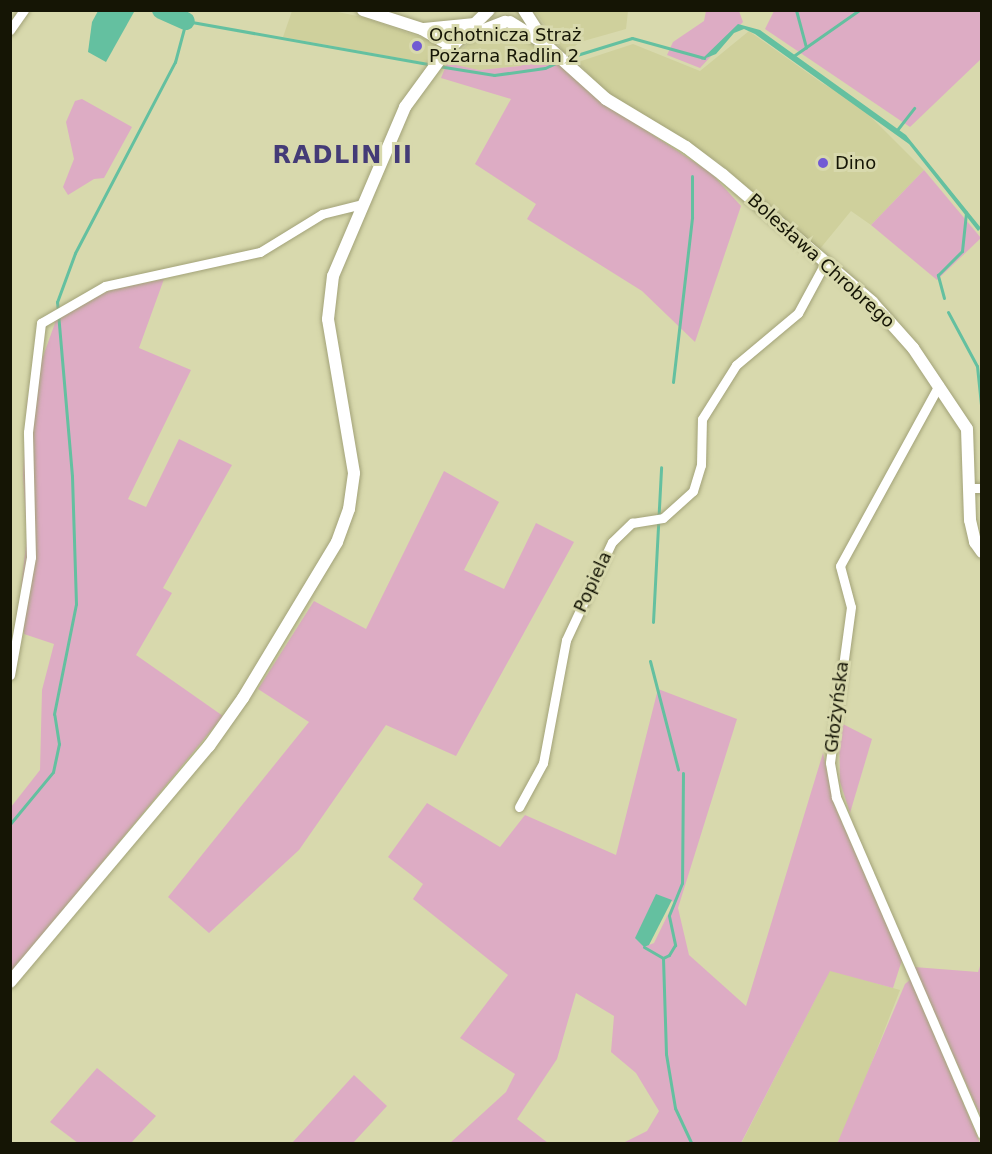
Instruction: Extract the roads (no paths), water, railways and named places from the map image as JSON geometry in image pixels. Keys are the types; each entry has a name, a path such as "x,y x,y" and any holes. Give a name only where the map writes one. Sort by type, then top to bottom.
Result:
{"street":[{"path":"10,30 24,10"},
{"path":"363,10 422,29 452,47"},
{"path":"10,982 209,746 249,689 337,542 349,509 354,473 328,319 328,296 362,204 405,107 452,47 489,10"},
{"name":"Bolesława Chrobrego","path":"495,10 507,22 550,49 606,99 686,147 723,175 890,320 939,385 967,429 977,488 970,520 981,552"},
{"path":"452,47 507,22 524,10"},
{"name":"Bolesława Chrobrego","path":"524,10 550,49"},
{"path":"422,29 456,29 476,24"},
{"path":"10,675 31,557 28,432 41,323 64,306 105,286 145,275 260,252 322,214 362,204"},
{"name":"Popiela","path":"519,807 543,763 566,640 612,542 632,523 658,519 678,507 698,478 702,419 736,365 798,313 825,263"},
{"name":"Głożyńska","path":"939,385 840,566 851,607 830,764 836,797 981,1134"}],"waterway":[{"path":"161,10 186,21"},
{"path":"796,10 806,48"},
{"path":"792,57 859,10"},
{"path":"10,824 53,772 59,744 54,714 76,604 72,476 57,302 75,253 175,62 186,21 432,65"},
{"path":"567,58 632,38 704,58"},
{"path":"438,66 494,75 545,68 558,62"},
{"path":"897,130 914,108"},
{"path":"673,382 692,217 692,176"},
{"path":"944,298 938,275 962,251 966,212"},
{"path":"948,312 977,366 982,414"},
{"path":"653,622 661,467"},
{"path":"981,489 982,508"},
{"path":"650,661 678,769"},
{"path":"683,773 682,883 669,916 675,945 669,955 663,958 666,1054 675,1108 692,1144"},
{"path":"644,947 663,958"}],"place":[{"name":"Ochotnicza Straż Pożarna Radlin 2","path":"417,46"},
{"name":"Dino","path":"823,163"}],"district":[{"name":"RADLIN II","path":"342,156"}]}
